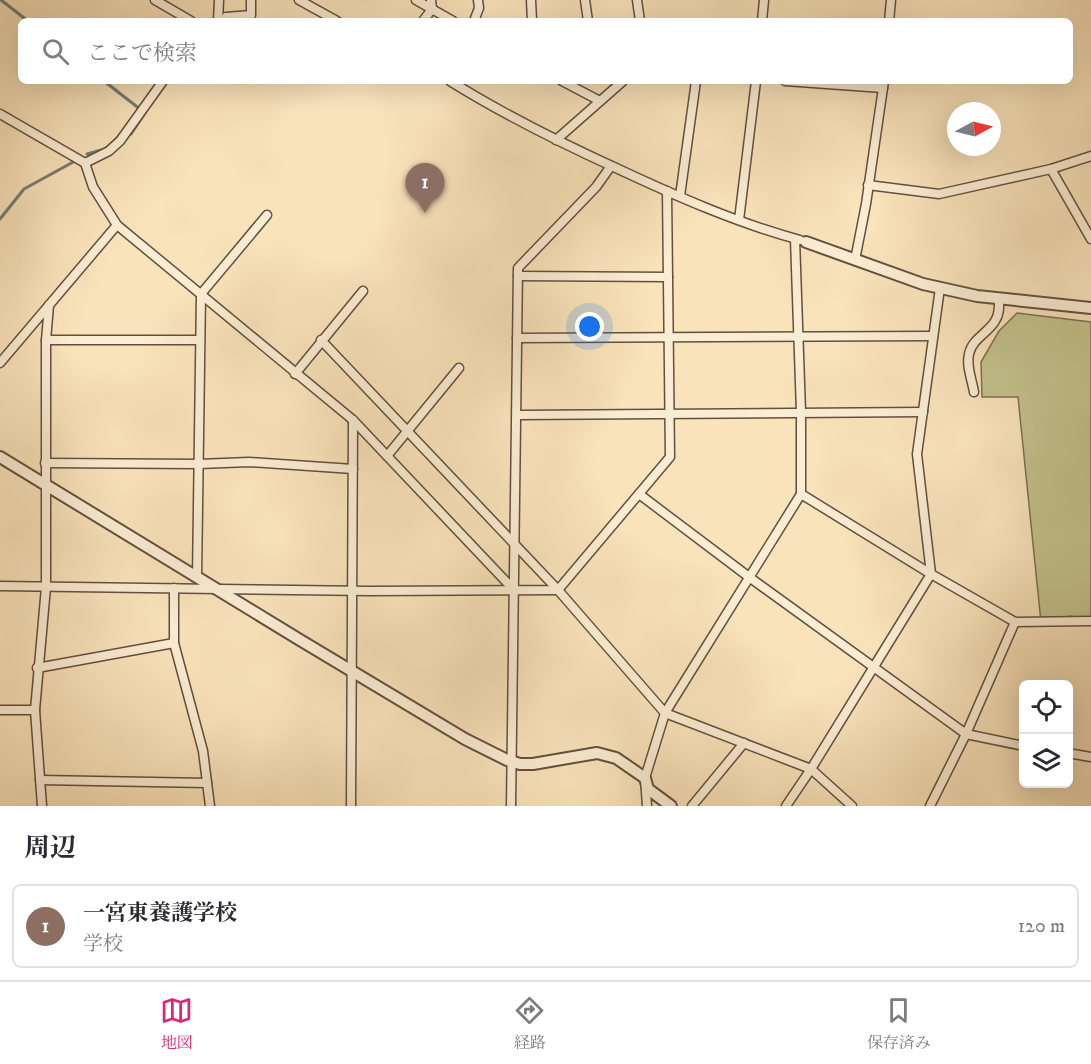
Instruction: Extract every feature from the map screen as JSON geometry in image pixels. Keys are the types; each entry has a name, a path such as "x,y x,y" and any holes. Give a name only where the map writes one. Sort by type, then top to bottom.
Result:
{"street":[{"path":"155,0 186,18"},
{"path":"218,18 219,0"},
{"path":"226,18 251,15 251,0"},
{"path":"299,0 332,18"},
{"path":"416,0 431,4 449,18"},
{"path":"475,18 479,8 478,0"},
{"path":"531,0 532,18"},
{"path":"585,0 588,18"},
{"path":"637,0 640,18"},
{"path":"762,18 764,0"},
{"path":"889,18 891,0"},
{"path":"424,18 431,4"},
{"path":"85,163 109,151 120,141 162,84"},
{"path":"455,84 556,140 667,191 739,220 923,284 999,298 1091,308"},
{"path":"568,84 600,101"},
{"path":"556,140 620,84"},
{"path":"680,196 696,84"},
{"path":"739,220 756,84"},
{"path":"855,260 884,85 859,84"},
{"path":"0,114 85,163 93,187 117,225 353,420 514,590"},
{"path":"868,185 939,195 1052,169 1091,156"},
{"path":"511,806 518,415 518,268 596,187 611,166"},
{"path":"1052,169 1091,239"},
{"path":"0,586 558,590 670,457 667,191"},
{"path":"197,578 201,294 267,215"},
{"path":"0,363 117,225"},
{"path":"647,806 645,778 665,713 801,494 801,412 795,239"},
{"path":"518,276 668,277"},
{"path":"786,806 931,574 917,454 940,288"},
{"path":"295,374 363,291"},
{"path":"974,392 968,364 969,352 974,343 995,323 999,298"},
{"path":"42,806 34,710 45,587 46,340 49,305"},
{"path":"518,338 933,336"},
{"path":"46,340 200,340"},
{"path":"321,340 558,590 665,713 811,769 852,806"},
{"path":"387,456 459,368"},
{"path":"518,415 923,412"},
{"path":"351,806 353,420"},
{"path":"0,458 353,672 465,738 511,762 533,764 597,753 616,758 645,778 648,789 671,806"},
{"path":"45,463 249,462 353,469"},
{"path":"639,494 749,577 966,734 1019,745"},
{"path":"801,494 931,574 1015,622 1091,621"},
{"path":"174,588 174,643 202,751 210,806"},
{"path":"930,806 966,734 1015,622"},
{"path":"37,668 174,643"},
{"path":"0,710 34,710"},
{"path":"692,806 744,743"},
{"path":"1073,754 1091,757"},
{"path":"40,780 207,783"}],"shaded area":[{"path":"1017,313 1091,322 1091,622 1070,616 1041,622 1018,397 982,397 981,362 999,331"}],"waterway":[{"path":"1,0 24,18"},
{"path":"108,84 145,113 131,134"},
{"path":"87,154 105,149 119,136"},
{"path":"0,219 24,189 75,161"}],"place":[{"name":"一宮東養護学校","path":"425,213"}]}
